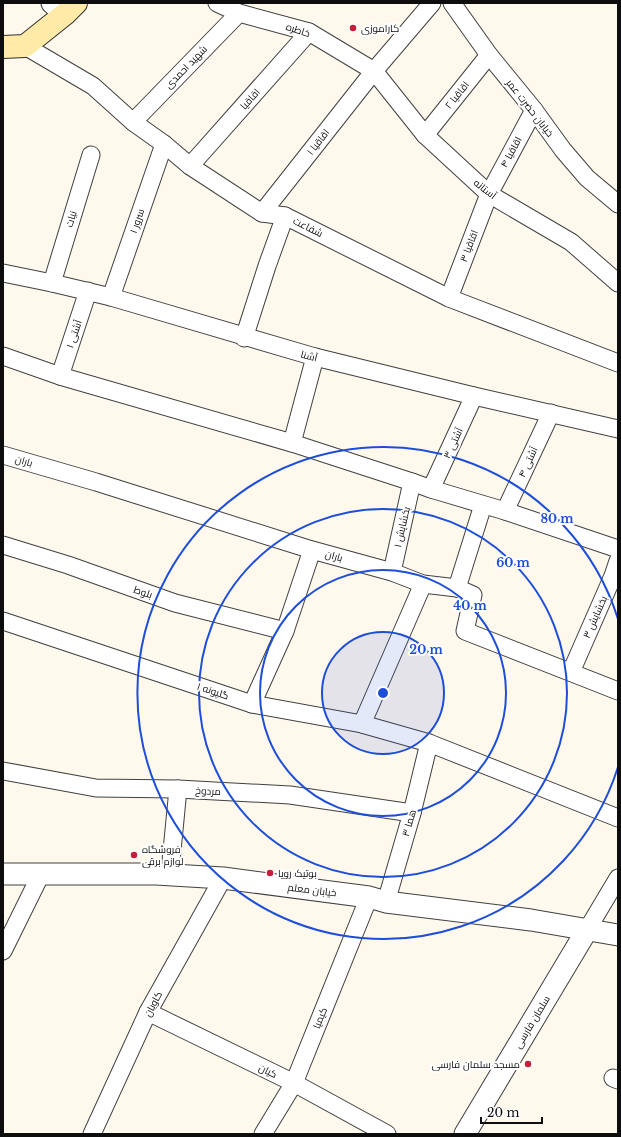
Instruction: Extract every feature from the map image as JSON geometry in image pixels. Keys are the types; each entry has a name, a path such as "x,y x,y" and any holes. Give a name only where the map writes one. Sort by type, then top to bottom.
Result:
{"main road":[{"path":"3,47 25,46 64,7"}],"street":[{"name":"خاطره","path":"217,3 239,13 309,32 374,70"},
{"name":"اقاقیا ۱","path":"262,213 374,70 432,3"},
{"name":"خیابان حضرت عمر","path":"452,3 489,55 534,110 563,150 588,178 618,204"},
{"name":"شهید احمدی","path":"133,122 239,13"},
{"name":"اقاقیا","path":"190,166 309,32"},
{"name":"شفاعت","path":"25,46 93,86 133,122 164,144 190,166 262,213 285,216 449,298 618,363"},
{"name":"اقاقیا ۲","path":"424,135 489,55"},
{"name":"آستانه","path":"374,70 424,135 489,194 571,242 618,283"},
{"name":"اقاقیا ۴","path":"489,194 534,110"},
{"name":"سرور ۱","path":"111,297 164,144"},
{"name":"نیات","path":"52,283 91,154"},
{"name":"اقاقیا ۳","path":"449,298 489,194"},
{"path":"244,338 285,216"},
{"name":"آشنا","path":"3,273 111,297 244,338 315,357 618,429"},
{"name":"آشتی ۱","path":"60,376 88,292"},
{"path":"3,356 60,376 292,443 412,482 431,490 483,505 618,549"},
{"path":"292,443 315,357"},
{"name":"آشتی ۳","path":"431,490 474,396"},
{"name":"آشتی ۴","path":"505,512 551,413"},
{"name":"باران","path":"3,455 96,482 312,550 392,572 423,584 456,588 473,595 465,631 618,691"},
{"name":"بخشایش ۱","path":"392,572 412,482"},
{"path":"456,588 483,505"},
{"name":"بلوط","path":"3,545 68,565 175,603 285,631"},
{"path":"252,704 285,631 312,550"},
{"name":"بخشایش ۳","path":"571,672 616,572"},
{"path":"362,724 423,584"},
{"name":"گلپونه ۱","path":"3,621 252,704 362,724 429,743 618,818"},
{"name":"هما ۳","path":"378,900 412,813 429,743"},
{"name":"مردوخ","path":"3,771 96,788 178,789 290,795 412,813"},
{"path":"171,861 178,789"},
{"name":"خیابان معلم","path":"3,874 156,874 223,878 531,920 618,935"},
{"path":"3,951 41,874"},
{"name":"کاویان","path":"92,1134 148,1012 223,878"},
{"path":"587,930 618,878"},
{"name":"کیمیا","path":"263,1134 294,1083 378,900"},
{"name":"سلمان فارسی","path":"465,1134 587,930"},
{"name":"کیان","path":"148,1012 294,1083 387,1134"}],"place":[{"name":"کاراموزی","path":"353,28"},
{"name":"فروشگاه لوازم برقی","path":"134,855"},
{"name":"بوتیک رویا","path":"270,873"},
{"name":"مسجد سلمان فارسی","path":"528,1064"}]}
